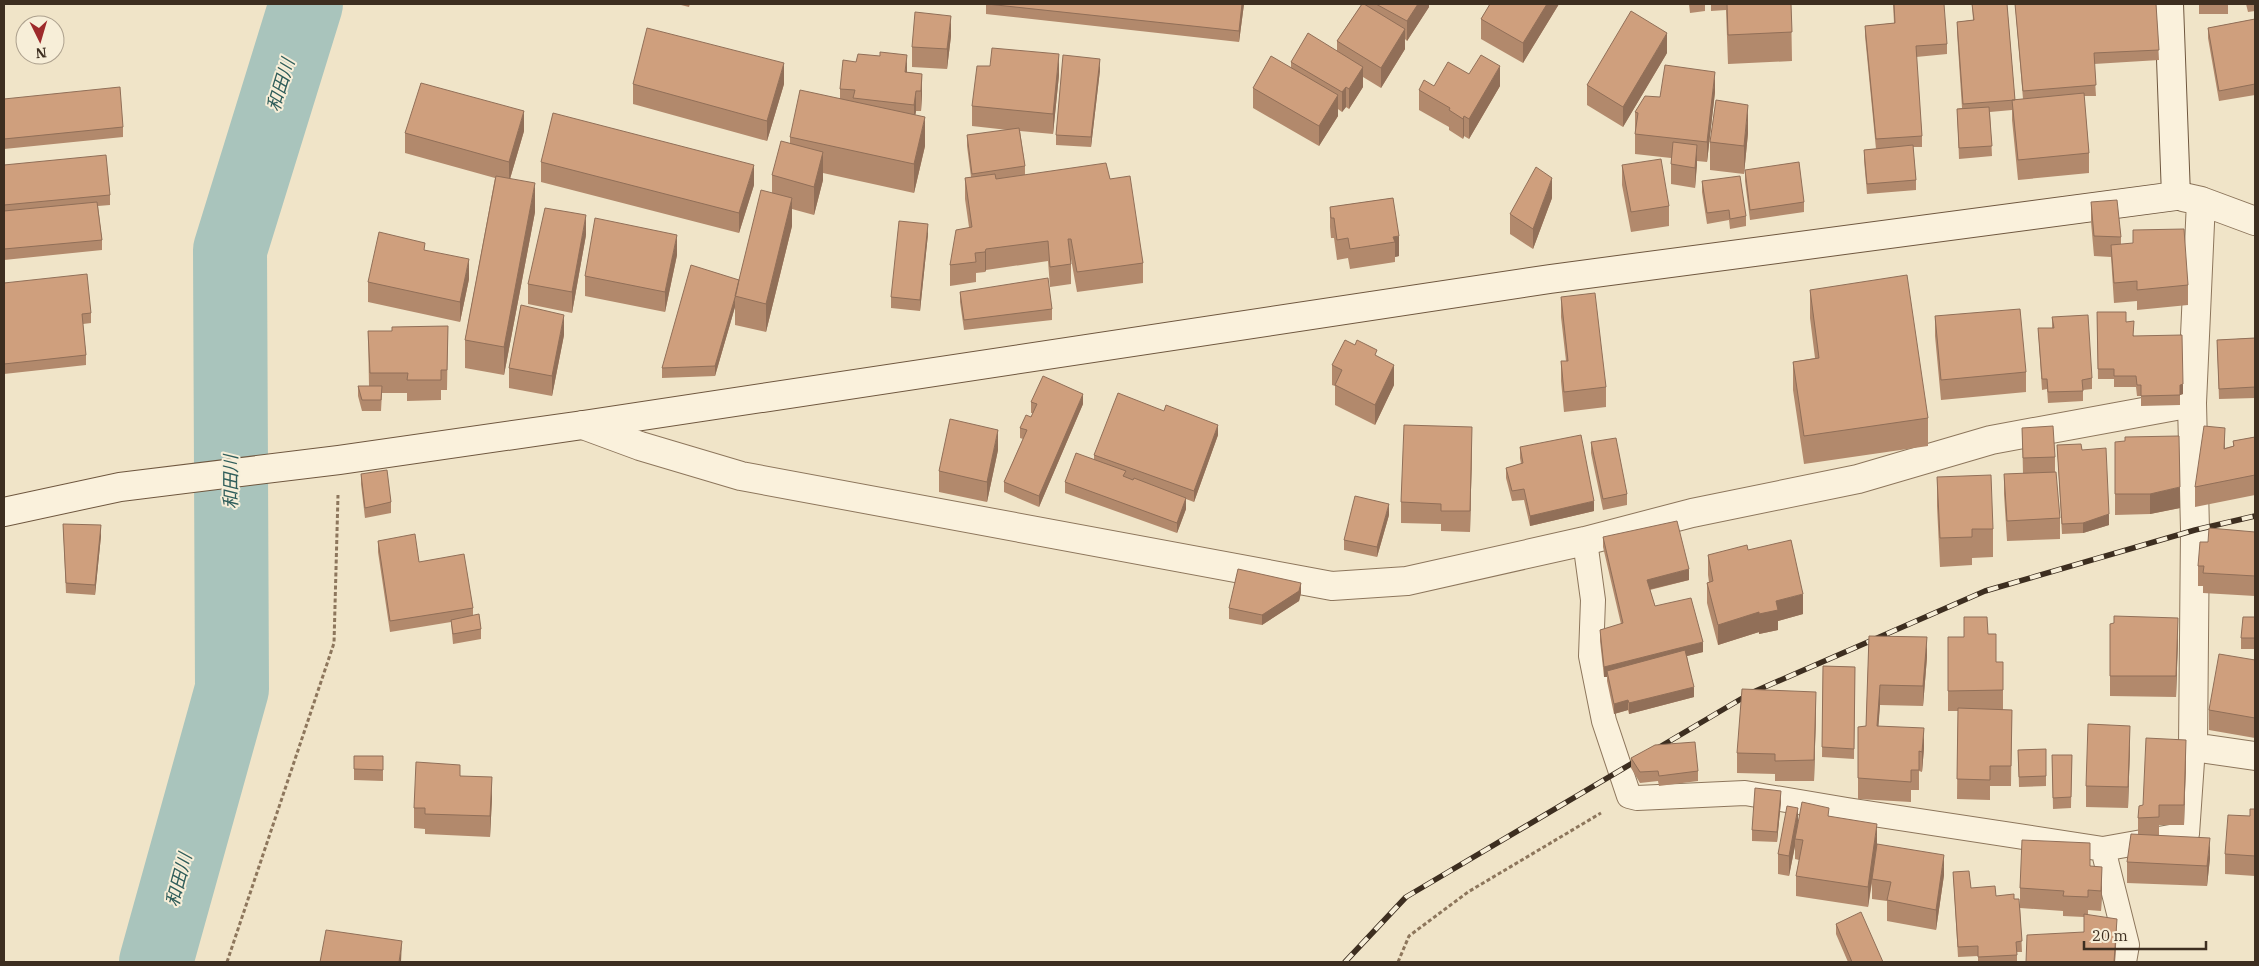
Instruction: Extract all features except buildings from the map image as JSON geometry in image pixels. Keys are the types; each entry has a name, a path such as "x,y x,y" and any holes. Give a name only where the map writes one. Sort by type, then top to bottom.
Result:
{"street":[{"path":"2169,4 2188,198 2195,530 2193,747 2255,756"},
{"path":"4,512 120,487 339,460 583,425 1550,279 2188,198 2255,220"},
{"path":"583,425 640,446 741,476 1332,586 1407,581 1585,541 1692,513 1858,479 1991,440 2192,403"}],"lane":[{"path":"1585,541 1593,600 1591,656 1604,721 1629,796 1637,798 1745,793 2103,849 2187,834 2193,747"},
{"path":"2103,849 2127,945 2124,962"}],"path":[{"path":"227,962 334,643 339,460"},
{"path":"1398,962 1409,936 1468,892 1629,796"}],"waterway":[{"name":"和田川","path":"156,962 232,689 230,250 306,4"}],"railway":[{"path":"1345,962 1406,897 1751,693 1985,591 2195,530 2255,516"}]}
